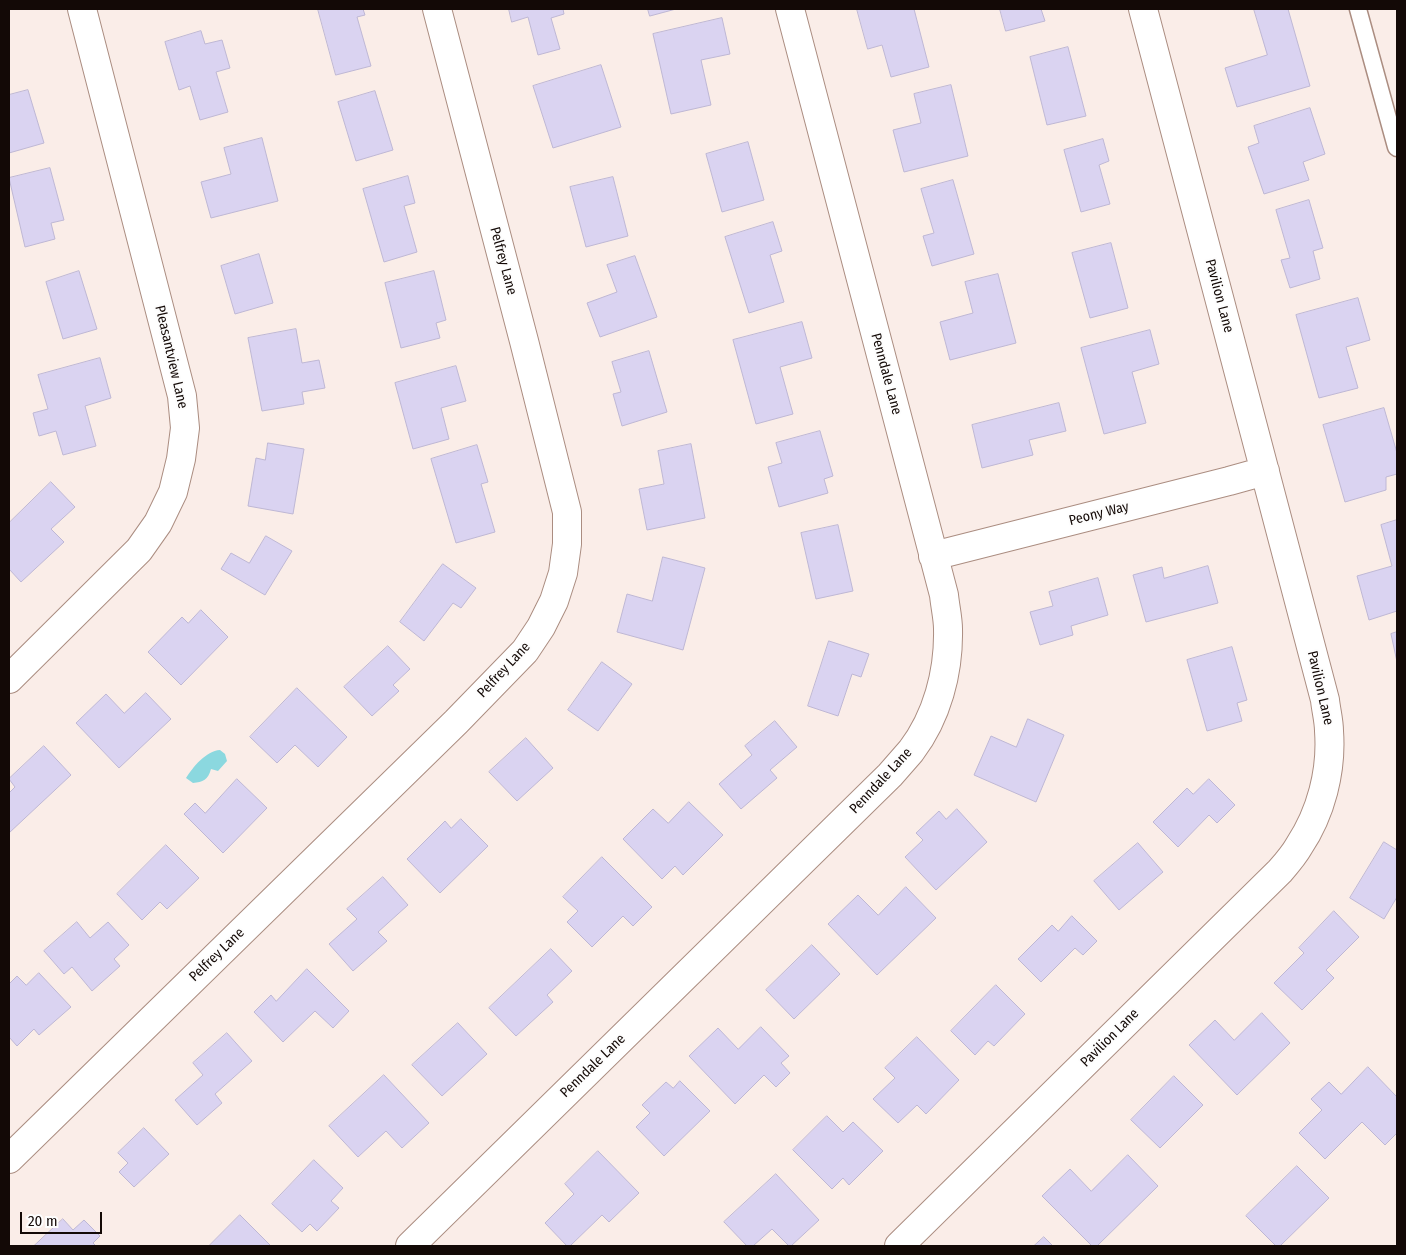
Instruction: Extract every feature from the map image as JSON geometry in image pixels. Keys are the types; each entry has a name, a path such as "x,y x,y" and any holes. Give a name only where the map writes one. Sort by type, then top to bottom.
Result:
{"street":[{"name":"Pleasantview Lane","path":"9,679 139,550 158,523 173,492 182,460 185,428 182,396 82,9"},
{"name":"Pelfrey Lane","path":"9,1158 456,722 524,651 541,627 554,601 563,574 567,544 567,512 437,9"},
{"name":"Penndale Lane","path":"410,1246 890,774 912,750 928,723 940,694 947,662 948,628 944,595 790,9"},
{"name":"Pavilion Lane","path":"899,1246 1280,871 1299,846 1314,820 1323,792 1329,762 1330,731 1325,700 1143,9"},
{"name":"Peony Way","path":"933,556 1265,471"}],"lane":[{"path":"1358,9 1397,148"}],"water":[{"path":"220,750 225,754 227,761 218,771 211,769 207,778 200,782 193,783 186,778 205,756"}],"building":[{"path":"318,9 363,9 365,15 357,17 371,66 336,75"},
{"path":"509,9 563,9 564,14 551,18 560,49 538,55 528,17 512,22"},
{"path":"648,9 676,9 650,16"},
{"path":"857,9 914,9 929,67 891,77 882,45 868,49"},
{"path":"1000,9 1041,9 1045,21 1006,31"},
{"path":"1254,9 1288,9 1310,86 1237,107 1225,68 1267,55"},
{"path":"722,18 730,54 701,60 711,105 671,114 653,34"},
{"path":"201,31 205,44 222,40 230,68 216,72 228,112 200,120 190,86 179,90 165,42"},
{"path":"1068,47 1086,116 1047,125 1030,57"},
{"path":"601,65 621,127 553,148 533,86"},
{"path":"951,85 968,156 904,172 893,130 921,123 914,94"},
{"path":"28,90 44,143 9,153 9,95"},
{"path":"375,91 393,150 356,161 338,102"},
{"path":"1310,108 1325,154 1303,162 1309,180 1264,194 1248,147 1259,143 1254,126"},
{"path":"262,138 278,201 211,218 201,182 231,174 224,148"},
{"path":"1103,139 1109,161 1099,165 1110,204 1081,212 1064,150"},
{"path":"748,142 764,200 722,212 706,154"},
{"path":"50,168 64,220 51,223 55,239 25,247 9,178"},
{"path":"408,176 415,203 404,206 417,252 384,262 363,189"},
{"path":"613,177 628,236 586,247 570,187"},
{"path":"953,180 974,254 932,266 923,236 934,233 921,189"},
{"path":"1309,200 1323,248 1313,251 1320,279 1290,288 1281,260 1290,258 1276,210"},
{"path":"773,222 782,251 770,255 784,302 749,313 725,237"},
{"path":"1111,243 1128,308 1090,318 1072,253"},
{"path":"259,254 273,303 235,314 221,266"},
{"path":"635,256 657,317 600,337 587,303 617,292 607,265"},
{"path":"79,271 97,329 63,339 46,282"},
{"path":"434,271 446,320 436,323 440,338 401,348 385,283"},
{"path":"998,274 1016,343 950,360 940,322 973,313 965,282"},
{"path":"1358,298 1370,340 1346,347 1358,388 1319,398 1296,315"},
{"path":"802,322 812,358 780,367 793,414 756,424 733,340"},
{"path":"296,329 302,363 319,360 325,388 302,392 304,404 262,411 248,338"},
{"path":"1150,330 1159,364 1132,372 1146,423 1104,434 1081,348"},
{"path":"649,351 667,412 622,426 613,394 621,392 612,362"},
{"path":"100,358 111,398 85,406 96,446 63,455 56,431 39,436 33,413 48,409 38,375"},
{"path":"456,366 466,401 441,408 449,439 413,449 395,383"},
{"path":"1059,403 1066,431 1029,440 1033,455 982,468 972,425"},
{"path":"1384,408 1397,453 1397,474 1386,477 1386,490 1345,502 1323,425"},
{"path":"820,431 833,476 824,479 828,493 779,507 768,467 782,463 776,443"},
{"path":"268,443 304,449 293,514 248,506 256,458 265,460"},
{"path":"691,444 705,518 647,530 639,489 664,484 658,451"},
{"path":"477,445 488,482 481,484 495,532 456,543 431,459"},
{"path":"51,482 75,507 51,529 64,542 21,582 9,569 9,523"},
{"path":"1397,520 1397,611 1369,620 1357,576 1392,566 1381,525"},
{"path":"838,525 853,591 816,599 801,533"},
{"path":"266,536 292,551 265,595 221,569 231,553 249,563"},
{"path":"663,557 705,568 683,650 617,632 627,594 652,601"},
{"path":"443,564 476,588 461,608 453,603 424,641 400,622"},
{"path":"1208,566 1218,603 1146,622 1133,575 1162,567 1164,578"},
{"path":"1098,578 1108,615 1071,626 1073,635 1040,645 1030,612 1053,606 1049,592"},
{"path":"201,610 228,637 181,685 148,652 182,617 188,623"},
{"path":"1397,632 1397,662 1391,634"},
{"path":"829,641 869,654 861,677 852,674 838,716 808,706"},
{"path":"388,646 410,669 393,685 399,691 372,716 344,687"},
{"path":"1232,647 1247,700 1237,703 1242,721 1207,731 1187,660"},
{"path":"602,662 632,684 598,731 568,710"},
{"path":"297,688 347,737 318,767 295,745 277,763 250,737"},
{"path":"146,693 171,719 119,768 76,723 106,694 124,713"},
{"path":"1028,719 1064,735 1036,802 974,775 991,736 1016,747"},
{"path":"775,721 797,747 770,770 777,778 741,809 719,784 752,755 745,746"},
{"path":"526,738 553,768 517,801 489,772"},
{"path":"44,746 71,775 9,833 9,793 15,787 9,779"},
{"path":"237,779 267,808 223,853 184,814 195,803 205,813"},
{"path":"1209,779 1235,805 1217,823 1209,815 1178,847 1153,822 1187,788 1193,794"},
{"path":"689,802 723,835 683,875 675,866 662,879 623,839 653,809 668,823"},
{"path":"957,809 987,842 936,890 905,857 923,840 916,833 939,811 946,819"},
{"path":"461,819 488,846 440,893 407,859 445,821 451,828"},
{"path":"1384,842 1397,850 1397,897 1384,919 1350,898"},
{"path":"1138,843 1163,872 1119,910 1094,881"},
{"path":"166,845 199,878 167,909 160,902 142,920 117,894"},
{"path":"602,857 652,907 633,926 623,916 592,947 567,922 578,911 563,897"},
{"path":"383,877 408,905 378,932 387,941 353,971 329,944 357,919 347,909"},
{"path":"906,887 936,918 877,975 828,924 858,895 878,915"},
{"path":"1334,911 1359,937 1326,970 1334,978 1302,1010 1274,983 1304,953 1299,948"},
{"path":"1072,916 1097,941 1083,955 1075,948 1041,982 1018,959 1052,925 1058,931"},
{"path":"77,922 90,938 108,922 129,945 114,959 120,966 92,991 72,967 64,974 44,951"},
{"path":"812,945 840,974 794,1019 766,990"},
{"path":"551,949 572,971 547,995 553,1002 516,1036 489,1008"},
{"path":"307,969 349,1011 333,1028 315,1011 283,1042 254,1012 271,995 276,1001"},
{"path":"39,973 71,1007 39,1035 34,1029 17,1046 9,1037 9,984 17,976 26,985"},
{"path":"996,985 1025,1014 994,1046 988,1041 975,1055 951,1031"},
{"path":"1262,1013 1290,1043 1237,1095 1189,1045 1215,1020 1234,1040"},
{"path":"458,1023 487,1054 442,1096 412,1065"},
{"path":"761,1027 789,1056 781,1063 790,1073 776,1087 764,1075 735,1104 689,1056 718,1028 738,1049"},
{"path":"227,1033 252,1061 215,1094 222,1103 197,1125 175,1100 203,1075 193,1063"},
{"path":"917,1037 959,1080 926,1114 917,1105 898,1123 873,1099 895,1078 885,1068"},
{"path":"1368,1067 1397,1097 1397,1133 1385,1145 1362,1122 1325,1159 1299,1133 1322,1110 1311,1099 1329,1082 1341,1094"},
{"path":"384,1075 429,1123 402,1148 386,1131 358,1157 329,1126"},
{"path":"1174,1076 1203,1105 1160,1148 1131,1120"},
{"path":"680,1081 710,1111 664,1156 636,1127 650,1113 642,1105 666,1082 673,1088"},
{"path":"827,1116 843,1132 853,1122 883,1151 849,1185 843,1178 832,1189 793,1150"},
{"path":"144,1128 169,1154 134,1187 119,1172 128,1163 118,1153"},
{"path":"598,1151 639,1193 609,1222 602,1215 570,1246 567,1246 545,1223 574,1194 565,1184"},
{"path":"1128,1155 1158,1186 1097,1246 1092,1246 1042,1196 1070,1169 1091,1191"},
{"path":"314,1160 343,1188 331,1201 339,1208 317,1231 310,1224 302,1232 272,1204"},
{"path":"1297,1166 1329,1198 1280,1246 1276,1246 1246,1216"},
{"path":"776,1174 819,1220 791,1246 772,1229 753,1246 747,1246 724,1222"},
{"path":"240,1215 271,1246 209,1246"},
{"path":"63,1219 73,1230 84,1220 100,1236 93,1243 96,1246 34,1246"},
{"path":"1044,1237 1053,1246 1034,1246"}]}
